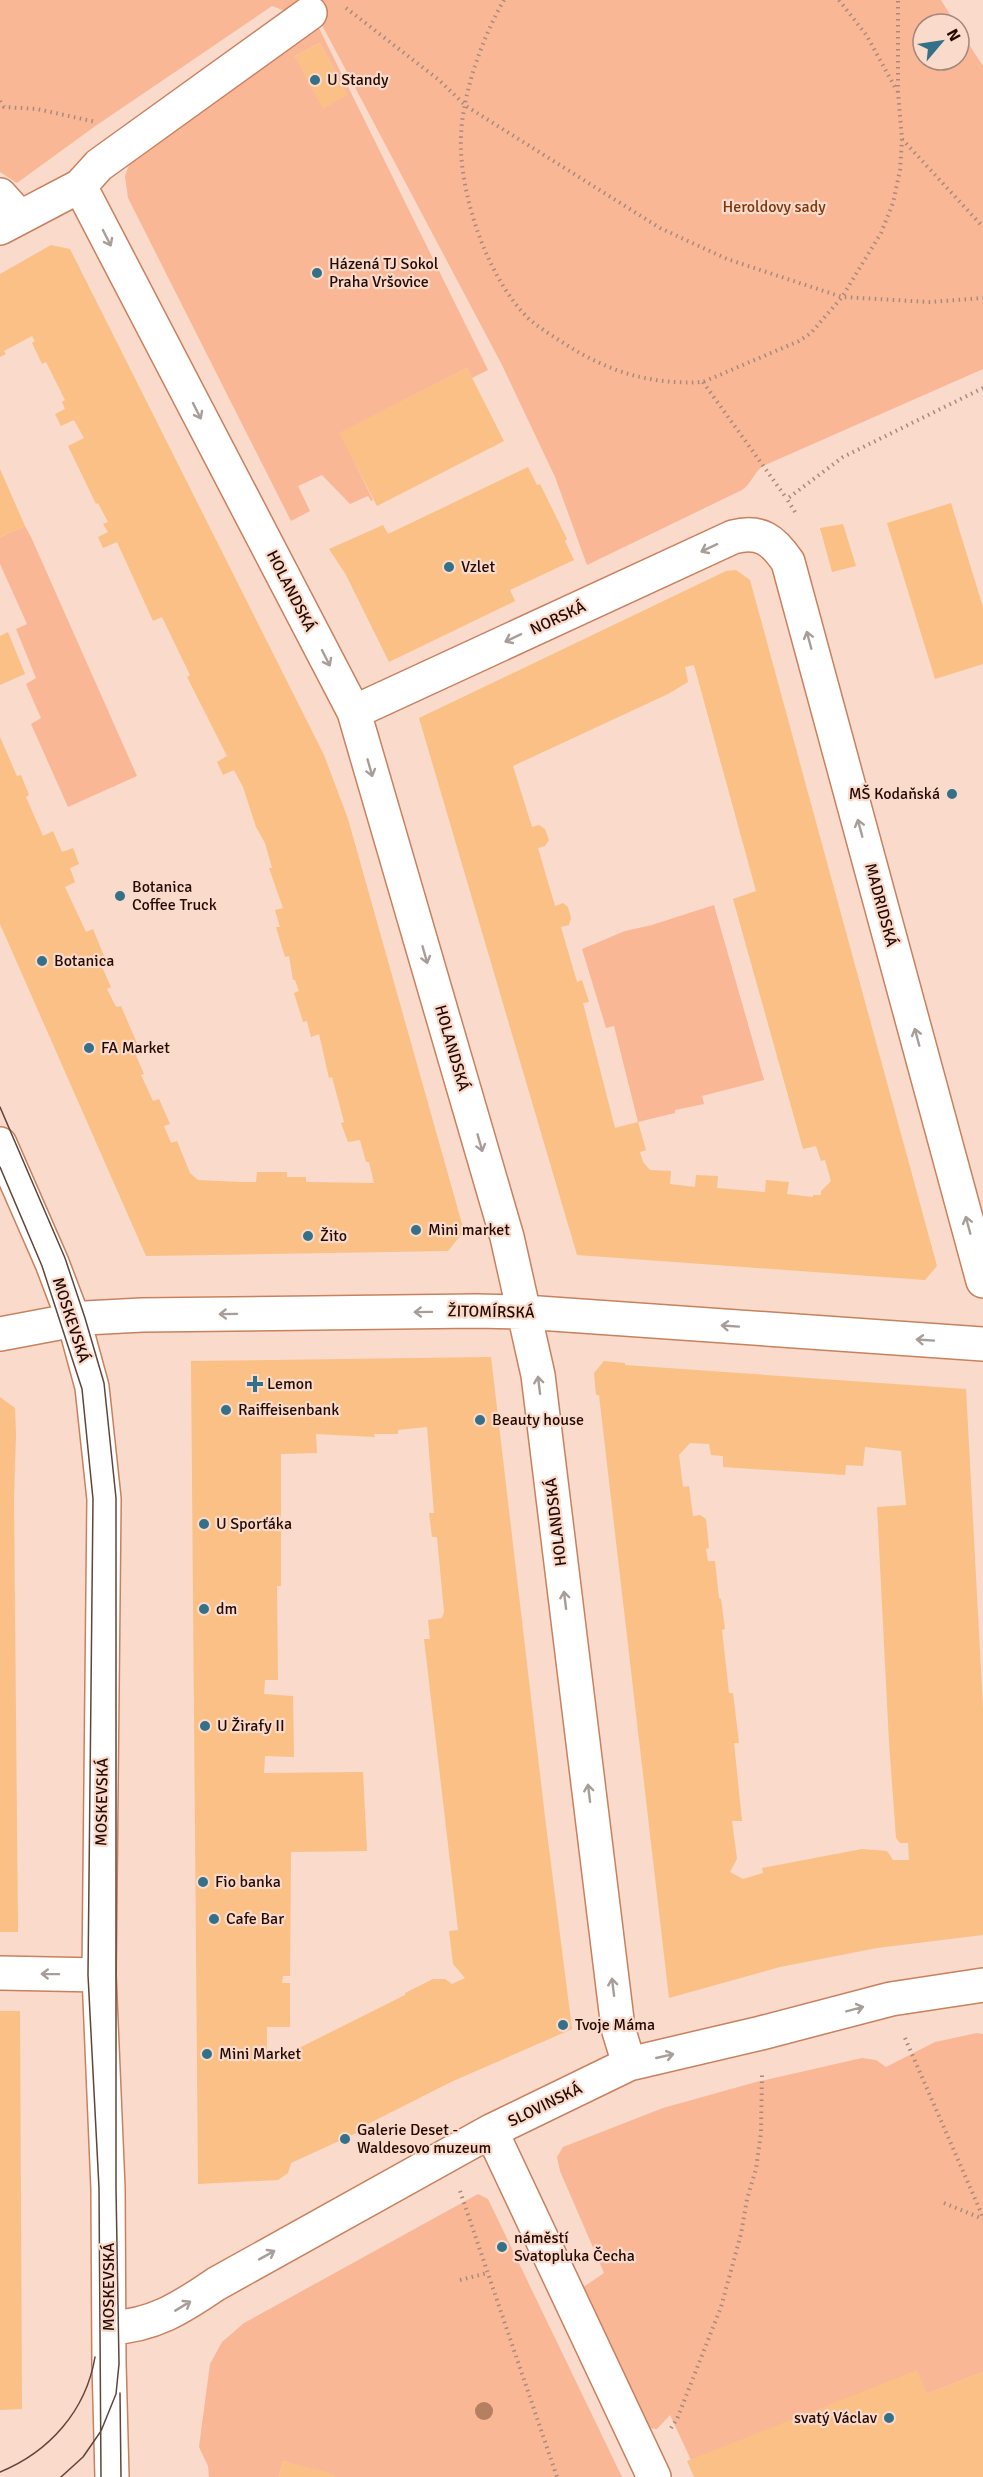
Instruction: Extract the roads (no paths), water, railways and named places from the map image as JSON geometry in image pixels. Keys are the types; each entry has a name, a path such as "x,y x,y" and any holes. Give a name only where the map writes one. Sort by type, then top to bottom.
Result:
{"street":[{"path":"6,213 80,186 99,165 310,13"},
{"name":"HOLANDSKÁ","path":"80,186 354,712 507,1237 538,1374 618,2028 629,2064"},
{"name":"NORSKÁ","path":"354,712 733,537 750,534 765,537"},
{"name":"MADRIDSKÁ","path":"765,537 773,542 788,562 983,1281"},
{"name":"MOSKEVSKÁ","path":"0,1144 52,1263 74,1321 92,1387 104,1499 99,1976 108,2188 112,2477"},
{"name":"ŽITOMÍRSKÁ","path":"0,1334 74,1321 142,1315 524,1312 983,1344"},
{"path":"0,1973 99,1976"},
{"name":"SLOVINSKÁ","path":"110,2328 147,2324 182,2307 216,2284 491,2131 629,2064 891,2000 983,1985"},
{"path":"491,2131 651,2470"}],"tram line":[{"path":"0,1107 65,1258 85,1318 104,1383 116,1498 116,2188 119,2364 116,2394 101,2431 83,2457 61,2477"},
{"path":"0,1167 42,1266 82,1389 93,1499 88,1975 99,2188 101,2477"},
{"path":"0,2472 34,2453 62,2427 74,2412 83,2395 95,2357"},
{"path":"120,2393 121,2477"}],"place":[{"name":"U Standy","path":"315,80"},
{"name":"Házená TJ Sokol Praha Vršovice","path":"317,273"},
{"name":"Vzlet","path":"449,567"},
{"name":"MŠ Kodaňská","path":"952,794"},
{"name":"Botanica Coffee Truck","path":"120,896"},
{"name":"Botanica","path":"42,961"},
{"name":"FA Market","path":"89,1048"},
{"name":"Mini market","path":"416,1230"},
{"name":"Žito","path":"308,1236"},
{"name":"Lemon","path":"255,1384"},
{"name":"Raiffeisenbank","path":"226,1410"},
{"name":"Beauty house","path":"480,1420"},
{"name":"U Sporťáka","path":"204,1524"},
{"name":"dm","path":"204,1609"},
{"name":"U Žirafy II","path":"205,1726"},
{"name":"Fio banka","path":"203,1882"},
{"name":"Cafe Bar","path":"214,1919"},
{"name":"Tvoje Máma","path":"563,2025"},
{"name":"Mini Market","path":"207,2054"},
{"name":"Galerie Deset - Waldesovo muzeum","path":"345,2139"},
{"name":"náměstí Svatopluka Čecha","path":"502,2247"},
{"name":"svatý Václav","path":"889,2418"}],"park label":[{"name":"Heroldovy sady","path":"774,207"}]}
